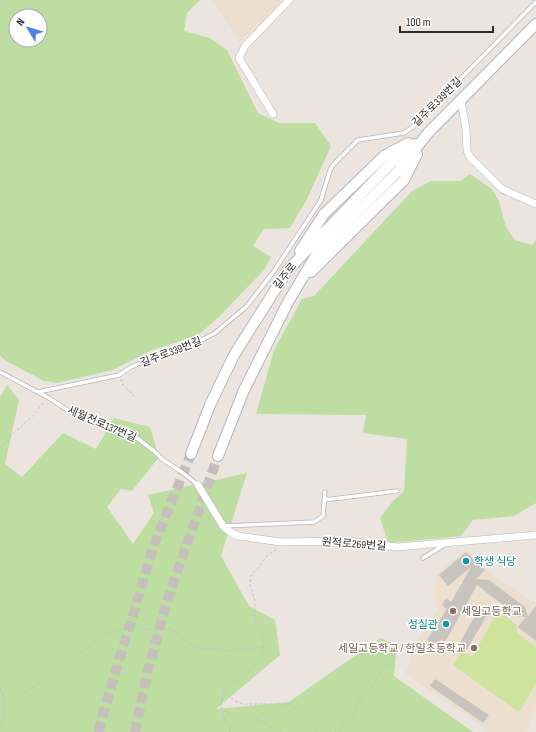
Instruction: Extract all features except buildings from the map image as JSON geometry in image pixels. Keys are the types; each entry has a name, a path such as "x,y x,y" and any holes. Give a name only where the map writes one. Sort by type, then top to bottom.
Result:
{"main road":[{"path":"428,133 536,24"},
{"name":"길주로","path":"190,454 210,405 234,355 287,271 329,209 384,156 428,133"},
{"name":"길주로","path":"218,456 244,390 298,285 404,180 428,133"}],"street":[{"path":"273,114 239,58 245,46 290,0"},
{"path":"461,100 466,129 467,151 470,157 502,189 536,204"},
{"name":"원적로269번길","path":"198,485 223,526 238,536 281,542 342,541 397,547 536,535"}],"lane":[{"name":"길주로339번길","path":"38,392 104,379 122,372 153,358 201,341 238,314 255,297 274,271 321,200 330,170 334,164 358,140 404,133 414,126 536,2"},
{"name":"세월천로137번길","path":"0,372 46,396 75,415 134,436 153,450 162,459 183,472 198,485"},
{"path":"324,500 397,491"},
{"path":"223,526 314,522 323,516 325,492"},
{"path":"423,558 449,543"}],"path":[{"path":"122,372 122,384 135,398"},
{"path":"0,448 5,444 8,438 36,413 42,406 46,396"},
{"path":"230,732 231,727 224,718 221,706 223,692 229,684 248,674 263,653 262,634 255,624 255,597 250,585 251,576 267,556 278,549 281,542"},
{"path":"3,714 30,688 44,681 54,672 64,667 71,659 104,636 121,630 138,628 163,631 168,628 175,632 182,640 202,650 207,648 227,651 243,648 248,650 260,646 263,648"},
{"path":"335,732 341,728 349,715 355,714 361,698 371,688 383,666 393,662 387,641 383,639"},
{"path":"0,688 4,695 0,730"},
{"path":"223,692 235,701 243,704 292,704 300,715 313,725 318,732"},
{"path":"223,710 236,716 252,716 282,732"}],"shaded area":[{"path":"213,0 283,0 239,43"},
{"name":"세일고등학교 / 한일초등학교","path":"466,550 489,572 536,603 536,707 527,732 485,732 482,726 405,673 412,659 407,656 437,611 435,593 437,574"}],"green space":[{"path":"0,0 200,0 187,13 184,31 210,38 227,50 258,113 279,123 315,123 331,146 307,199 290,228 264,229 253,246 271,257 264,270 219,317 197,336 152,350 113,370 57,383 44,381 4,360 0,355"},
{"path":"470,174 492,189 499,201 506,227 515,240 532,245 536,240 536,503 514,516 473,520 461,536 388,543 380,518 393,501 404,491 407,439 363,433 366,415 256,414 274,350 302,299 314,296 412,191 431,181 460,181"},
{"path":"7,385 19,400 5,464 22,477 63,433 96,449 114,418 150,427 159,457 132,491 121,489 107,507 133,544 154,513 148,495 247,473 221,556 249,606 275,620 280,655 216,709 289,702 380,638 397,645 394,676 473,732 0,732 0,397"},
{"path":"498,610 516,625 517,633 536,647 536,684 520,711 517,711 453,665 462,651 472,657"}],"tunnel":[{"path":"99,732 102,717 154,545 191,454"},
{"path":"135,732 148,670 169,595 218,456"}],"place":[{"name":"학생 식당","path":"466,561"},
{"name":"세일고등학교","path":"453,611"},
{"name":"성실관","path":"446,624"},
{"name":"세일고등학교 / 한일초등학교","path":"474,648"}]}
